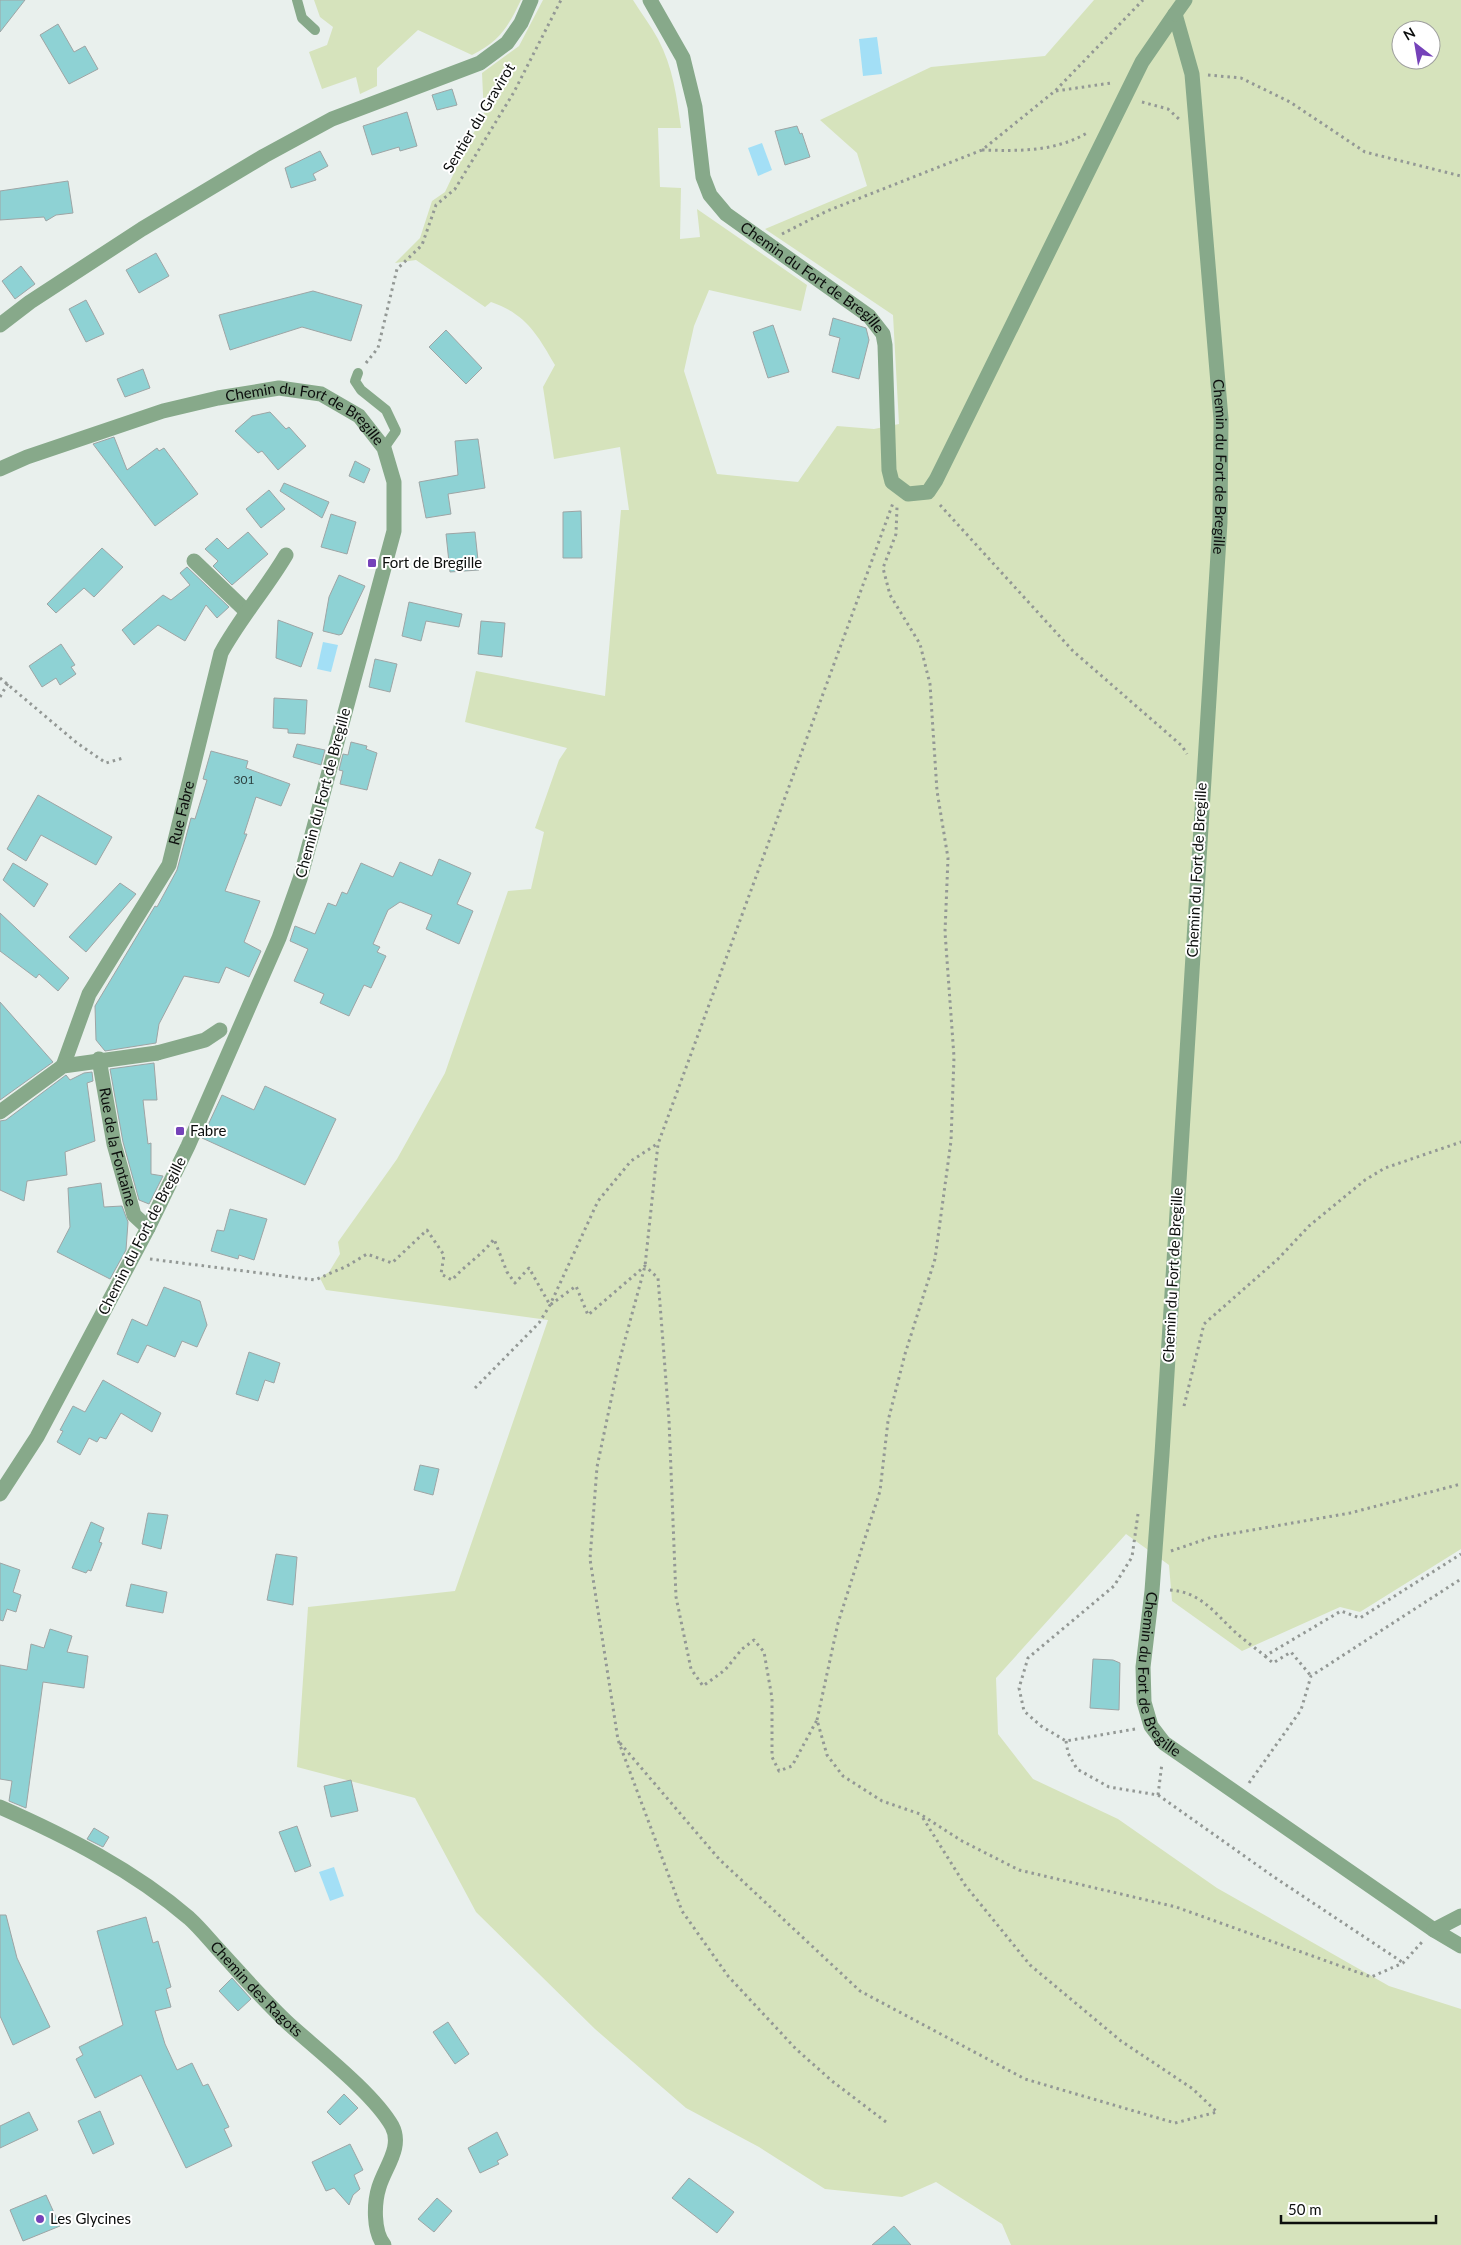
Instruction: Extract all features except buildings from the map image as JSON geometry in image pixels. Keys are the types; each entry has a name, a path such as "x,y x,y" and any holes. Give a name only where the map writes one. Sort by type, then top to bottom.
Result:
{"street":[{"path":"0,325 30,302 142,229 306,133 332,119 480,63 507,43 521,23 532,0"},
{"name":"Chemin du Fort de Bregille","path":"650,0 683,58 695,107 703,177 710,195 726,214 869,316 883,334 885,345 889,470 892,482 898,488"},
{"path":"898,488 908,494 928,492 936,480 1142,62 1185,0"},
{"name":"Chemin du Fort de Bregille","path":"1175,14 1192,74 1221,419 1220,522 1152,1591 1143,1667 1144,1702 1151,1726 1164,1743 1434,1930 1461,1946"},
{"name":"Chemin du Fort de Bregille","path":"0,469 28,457 163,411 279,388 321,394 359,416 384,448 394,482 394,531 300,879 265,973 188,1146 148,1228 36,1437 0,1494"},
{"name":"Rue Fabre","path":"63,1066 89,994 169,865 221,653 246,611 272,578 286,555"},
{"path":"194,561 246,611"},
{"path":"0,1112 63,1066 100,1059 157,1053 205,1040 220,1030"},
{"name":"Rue de la Fontaine","path":"100,1059 114,1144 134,1214 148,1228"},
{"name":"Chemin des Ragots","path":"0,1806 49,1829 110,1863 149,1887 190,1919 278,2013 369,2097 386,2118 396,2135 395,2147 379,2188 376,2214 378,2237 384,2245"},
{"path":"1434,1930 1461,1916"}],"lane":[{"path":"297,0 302,18 315,30"},
{"path":"358,373 355,381 361,390 386,410 396,430 384,448"}],"path":[{"name":"Sentier du Gravirot","path":"358,373 378,348 397,269 422,245 436,205 455,189 514,92 562,0"},
{"path":"766,242 827,211 982,150 1055,91 1143,0"},
{"path":"1192,74 1241,78 1290,102 1365,152 1461,176"},
{"path":"1055,91 1133,80"},
{"path":"1114,117 1131,105 1144,101 1168,109 1184,124"},
{"path":"982,150 1033,151 1071,142 1088,132"},
{"path":"886,2122 832,2081 796,2049 728,1976 682,1911 618,1740 590,1559 597,1467 619,1362 645,1266 658,1144 898,488"},
{"path":"645,1266 658,1278 669,1420 676,1597 691,1669 703,1686 725,1670 742,1649 754,1640 764,1652 772,1698 772,1757 779,1771 792,1766 817,1720 838,1623 880,1491 888,1421 905,1354 935,1259 951,1141 954,1056 945,932 948,858 938,791 930,684 920,644 890,595 883,568 896,534 898,488"},
{"path":"928,492 1073,651 1182,746 1190,758 1191,748"},
{"path":"0,678 77,743 106,763 123,758"},
{"path":"0,696 8,684"},
{"path":"1180,1414 1188,1398 1204,1324 1278,1259 1309,1226 1365,1180 1385,1168 1461,1142"},
{"path":"475,1388 538,1323 550,1305 598,1200 631,1160 658,1144"},
{"path":"145,1258 315,1280 367,1254 392,1263 427,1230 444,1255 441,1274 452,1280 468,1262 484,1252 494,1239 507,1272 515,1282 529,1268 550,1305"},
{"path":"550,1305 576,1286 588,1315 645,1266"},
{"path":"1154,1557 1212,1537 1350,1513 1461,1484"},
{"path":"1139,1510 1132,1556 1114,1586 1028,1658 1019,1688 1024,1711 1041,1726 1066,1740 1151,1726"},
{"path":"1265,1656 1341,1611 1360,1618 1461,1554"},
{"path":"1240,1796 1301,1710 1311,1676 1461,1579"},
{"path":"1152,1591 1164,1589 1185,1591 1213,1609 1234,1632 1273,1663 1291,1652 1311,1676"},
{"path":"817,1720 828,1755 843,1776 882,1800 920,1814 962,1841 1019,1870 1176,1908 1371,1977 1403,1962 1434,1930"},
{"path":"618,1740 719,1858 860,1991 1025,2079 1175,2123 1217,2112 1193,2089 1121,2042 1030,1965 964,1885 920,1814"},
{"path":"1066,1740 1068,1753 1077,1769 1109,1787 1158,1795 1274,1877 1403,1962"},
{"path":"1158,1795 1164,1743"}],"green space":[{"path":"314,0 521,0 507,26 496,39 472,55 418,30 377,68 377,86 360,94 356,77 322,89 309,52 327,45 333,27 320,17"},
{"path":"543,0 633,0 658,39 671,72 676,94 681,128 658,128 660,187 681,188 680,239 700,237 697,209 807,285 801,311 709,290 694,326 684,371 717,474 798,482 837,426 874,429 899,424 893,315 765,229 867,186 857,153 820,120 931,67 1045,56 1094,0 1461,0 1461,1549 1360,1612 1340,1607 1242,1651 1172,1601 1169,1565 1126,1534 996,1678 998,1734 1033,1779 1118,1819 1217,1888 1389,1986 1461,2009 1461,2245 1011,2245 1002,2224 936,2182 902,2197 825,2189 759,2147 686,2108 595,2029 476,1912 415,1798 297,1767 308,1607 455,1591 548,1320 326,1290 320,1278 329,1272 340,1254 338,1242 397,1159 445,1073 508,891 531,889 544,832 535,828 559,760 567,748 465,722 476,671 605,696 621,510 629,510 620,447 554,459 543,387 555,365 529,326 522,319 503,307 491,302 485,307 416,260 395,263 420,238 432,201 445,192 471,137 484,116 482,73 519,46"}],"water":[{"path":"877,37 882,74 863,76 859,39"},
{"path":"762,143 772,170 758,176 748,148"},
{"path":"323,642 338,645 331,672 317,669"},
{"path":"334,1867 344,1896 330,1901 319,1872"}],"place":[{"name":"Fort de Bregille","path":"372,563"},
{"name":"Fabre","path":"180,1131"},
{"name":"Les Glycines","path":"40,2219"}]}
